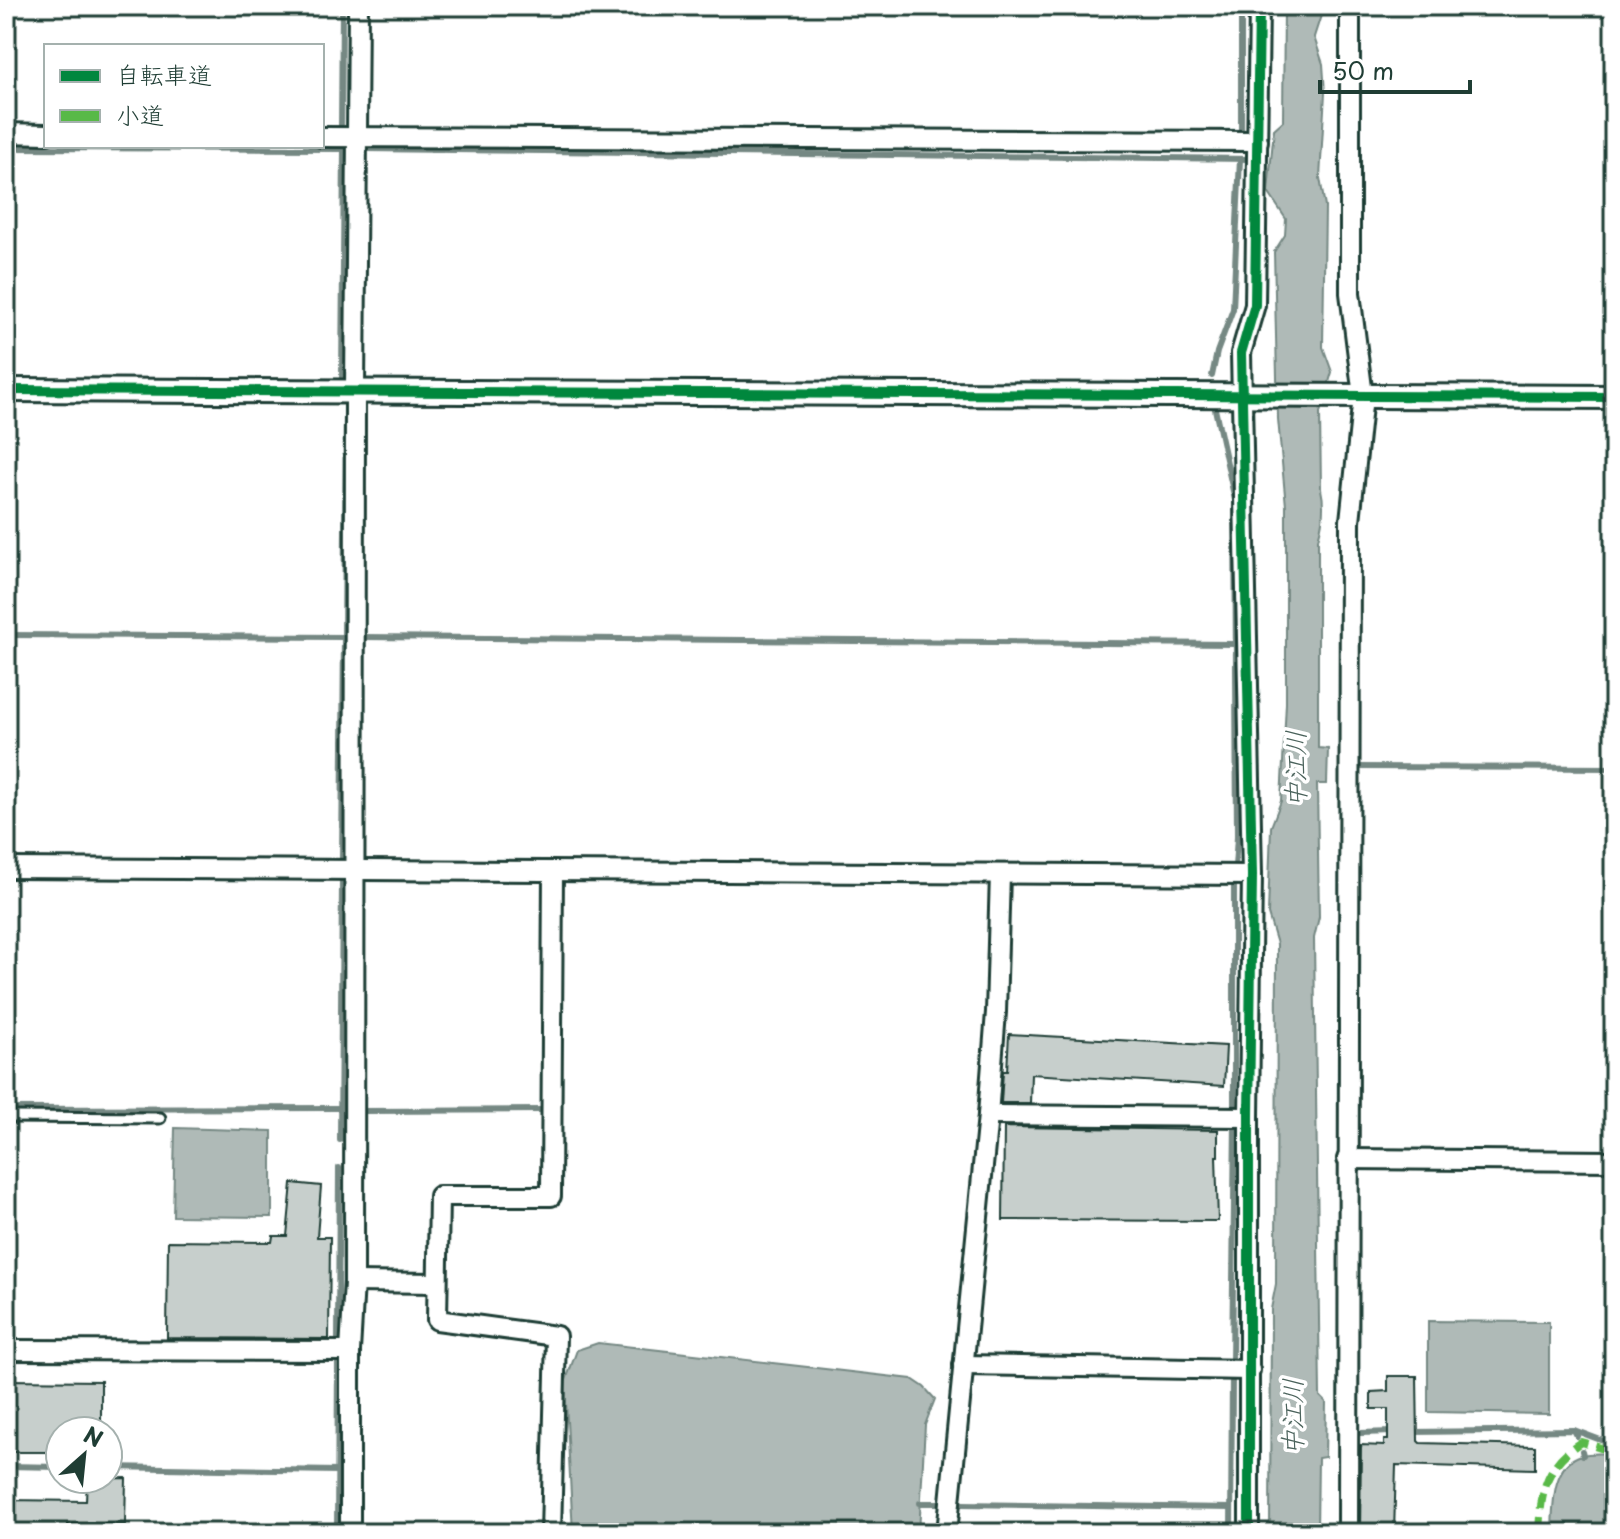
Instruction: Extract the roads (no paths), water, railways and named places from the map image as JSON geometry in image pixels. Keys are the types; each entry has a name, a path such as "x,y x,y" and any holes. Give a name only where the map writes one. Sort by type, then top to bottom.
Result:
{"street":[{"path":"350,1533 350,1351 354,1282 358,6"},
{"path":"1249,1533 1252,875 1241,353 1255,305 1259,6"},
{"path":"1348,1533 1350,521 1355,396 1350,293 1350,6"},
{"path":"6,133 44,134"},
{"path":"324,137 1258,141"},
{"path":"6,390 1614,397"},
{"path":"6,868 1252,875"},
{"path":"551,1533 556,1336 437,1320 437,1283 439,1196 551,1196 553,871"},
{"path":"947,1533 988,1115 996,1012 1000,874"},
{"path":"988,1115 1249,1117"},
{"path":"1347,1159 1614,1161"},
{"path":"354,1282 437,1283"},
{"path":"6,1350 350,1351"},
{"path":"963,1365 1250,1370"}],"lane":[{"path":"6,1117 160,1118"}],"water":[{"name":"中江川","path":"1284,6 1324,6 1314,37 1323,64 1325,93 1320,178 1325,207 1323,347 1332,372 1320,413 1323,508 1318,539 1318,748 1328,749 1327,784 1317,784 1319,917 1314,938 1320,1396 1326,1402 1325,1457 1318,1458 1317,1533 1270,1533 1271,1309 1276,1284 1277,944 1268,914 1271,827 1281,801 1286,703 1286,506 1278,419 1274,252 1285,235 1286,219 1268,192 1274,129 1283,121"},
{"path":"175,1128 272,1131 272,1217 173,1216"},
{"path":"1428,1321 1549,1322 1549,1414 1428,1412"},
{"path":"598,1343 912,1379 935,1399 925,1425 919,1533 573,1533 565,1383 577,1350"},
{"path":"1608,1453 1614,1456 1614,1533 1552,1533 1556,1488 1564,1467 1582,1455"}],"waterway":[{"path":"341,131 342,6"},
{"path":"1241,6 1241,135"},
{"path":"6,148 348,149"},
{"path":"342,380 344,149"},
{"path":"365,149 1251,159"},
{"path":"1212,376 1217,352 1233,309 1240,159"},
{"path":"1215,409 1235,500 1235,867"},
{"path":"342,861 346,413"},
{"path":"6,635 346,637"},
{"path":"359,637 1236,644"},
{"path":"1357,767 1614,768"},
{"path":"340,1140 342,882"},
{"path":"1234,882 1234,1109"},
{"path":"6,1109 340,1108"},
{"path":"361,1111 545,1110"},
{"path":"1232,1363 1235,1121"},
{"path":"338,1342 339,1168"},
{"path":"337,1533 338,1360"},
{"path":"1231,1533 1232,1374"},
{"path":"1574,1430 1614,1445"},
{"path":"1412,1432 1574,1430 1577,1436"},
{"path":"1360,1433 1393,1432"},
{"path":"1582,1451 1583,1455"},
{"path":"6,1466 44,1467"},
{"path":"124,1467 338,1471"},
{"path":"920,1503 941,1503"},
{"path":"962,1504 1231,1508"}]}
